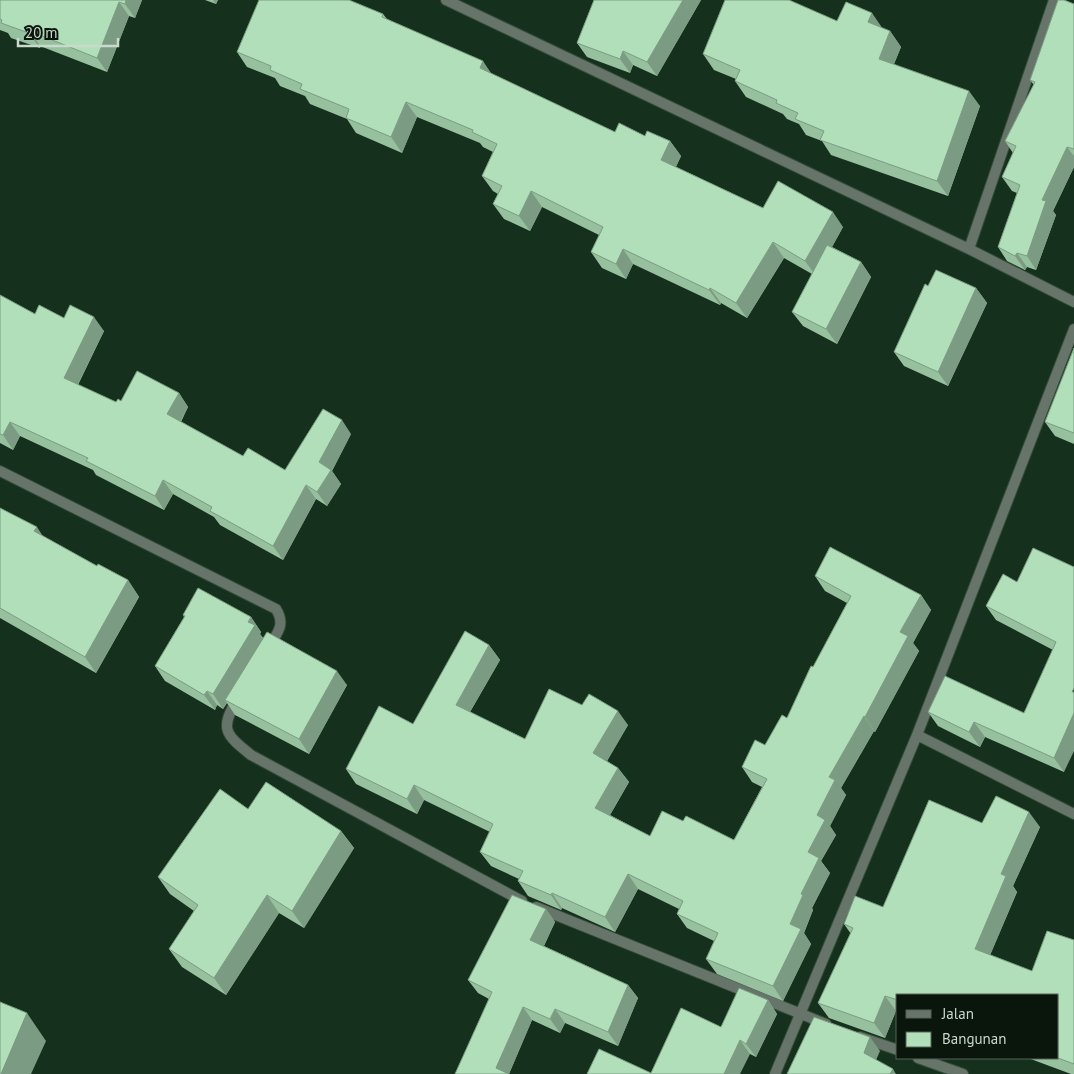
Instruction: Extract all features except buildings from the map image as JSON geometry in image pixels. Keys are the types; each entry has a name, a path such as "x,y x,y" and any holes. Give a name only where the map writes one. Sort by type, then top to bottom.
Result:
{"street":[{"path":"446,0 969,249 1074,302"},
{"path":"969,249 1054,0"},
{"path":"776,1074 917,735 1074,329"},
{"path":"0,471 276,609 281,618 280,629 261,660"},
{"path":"242,691 228,714 226,729 233,740 251,755 526,903 835,1028"},
{"path":"917,735 1074,814"},
{"path":"853,1034 896,1049"},
{"path":"921,1059 963,1074"}]}
